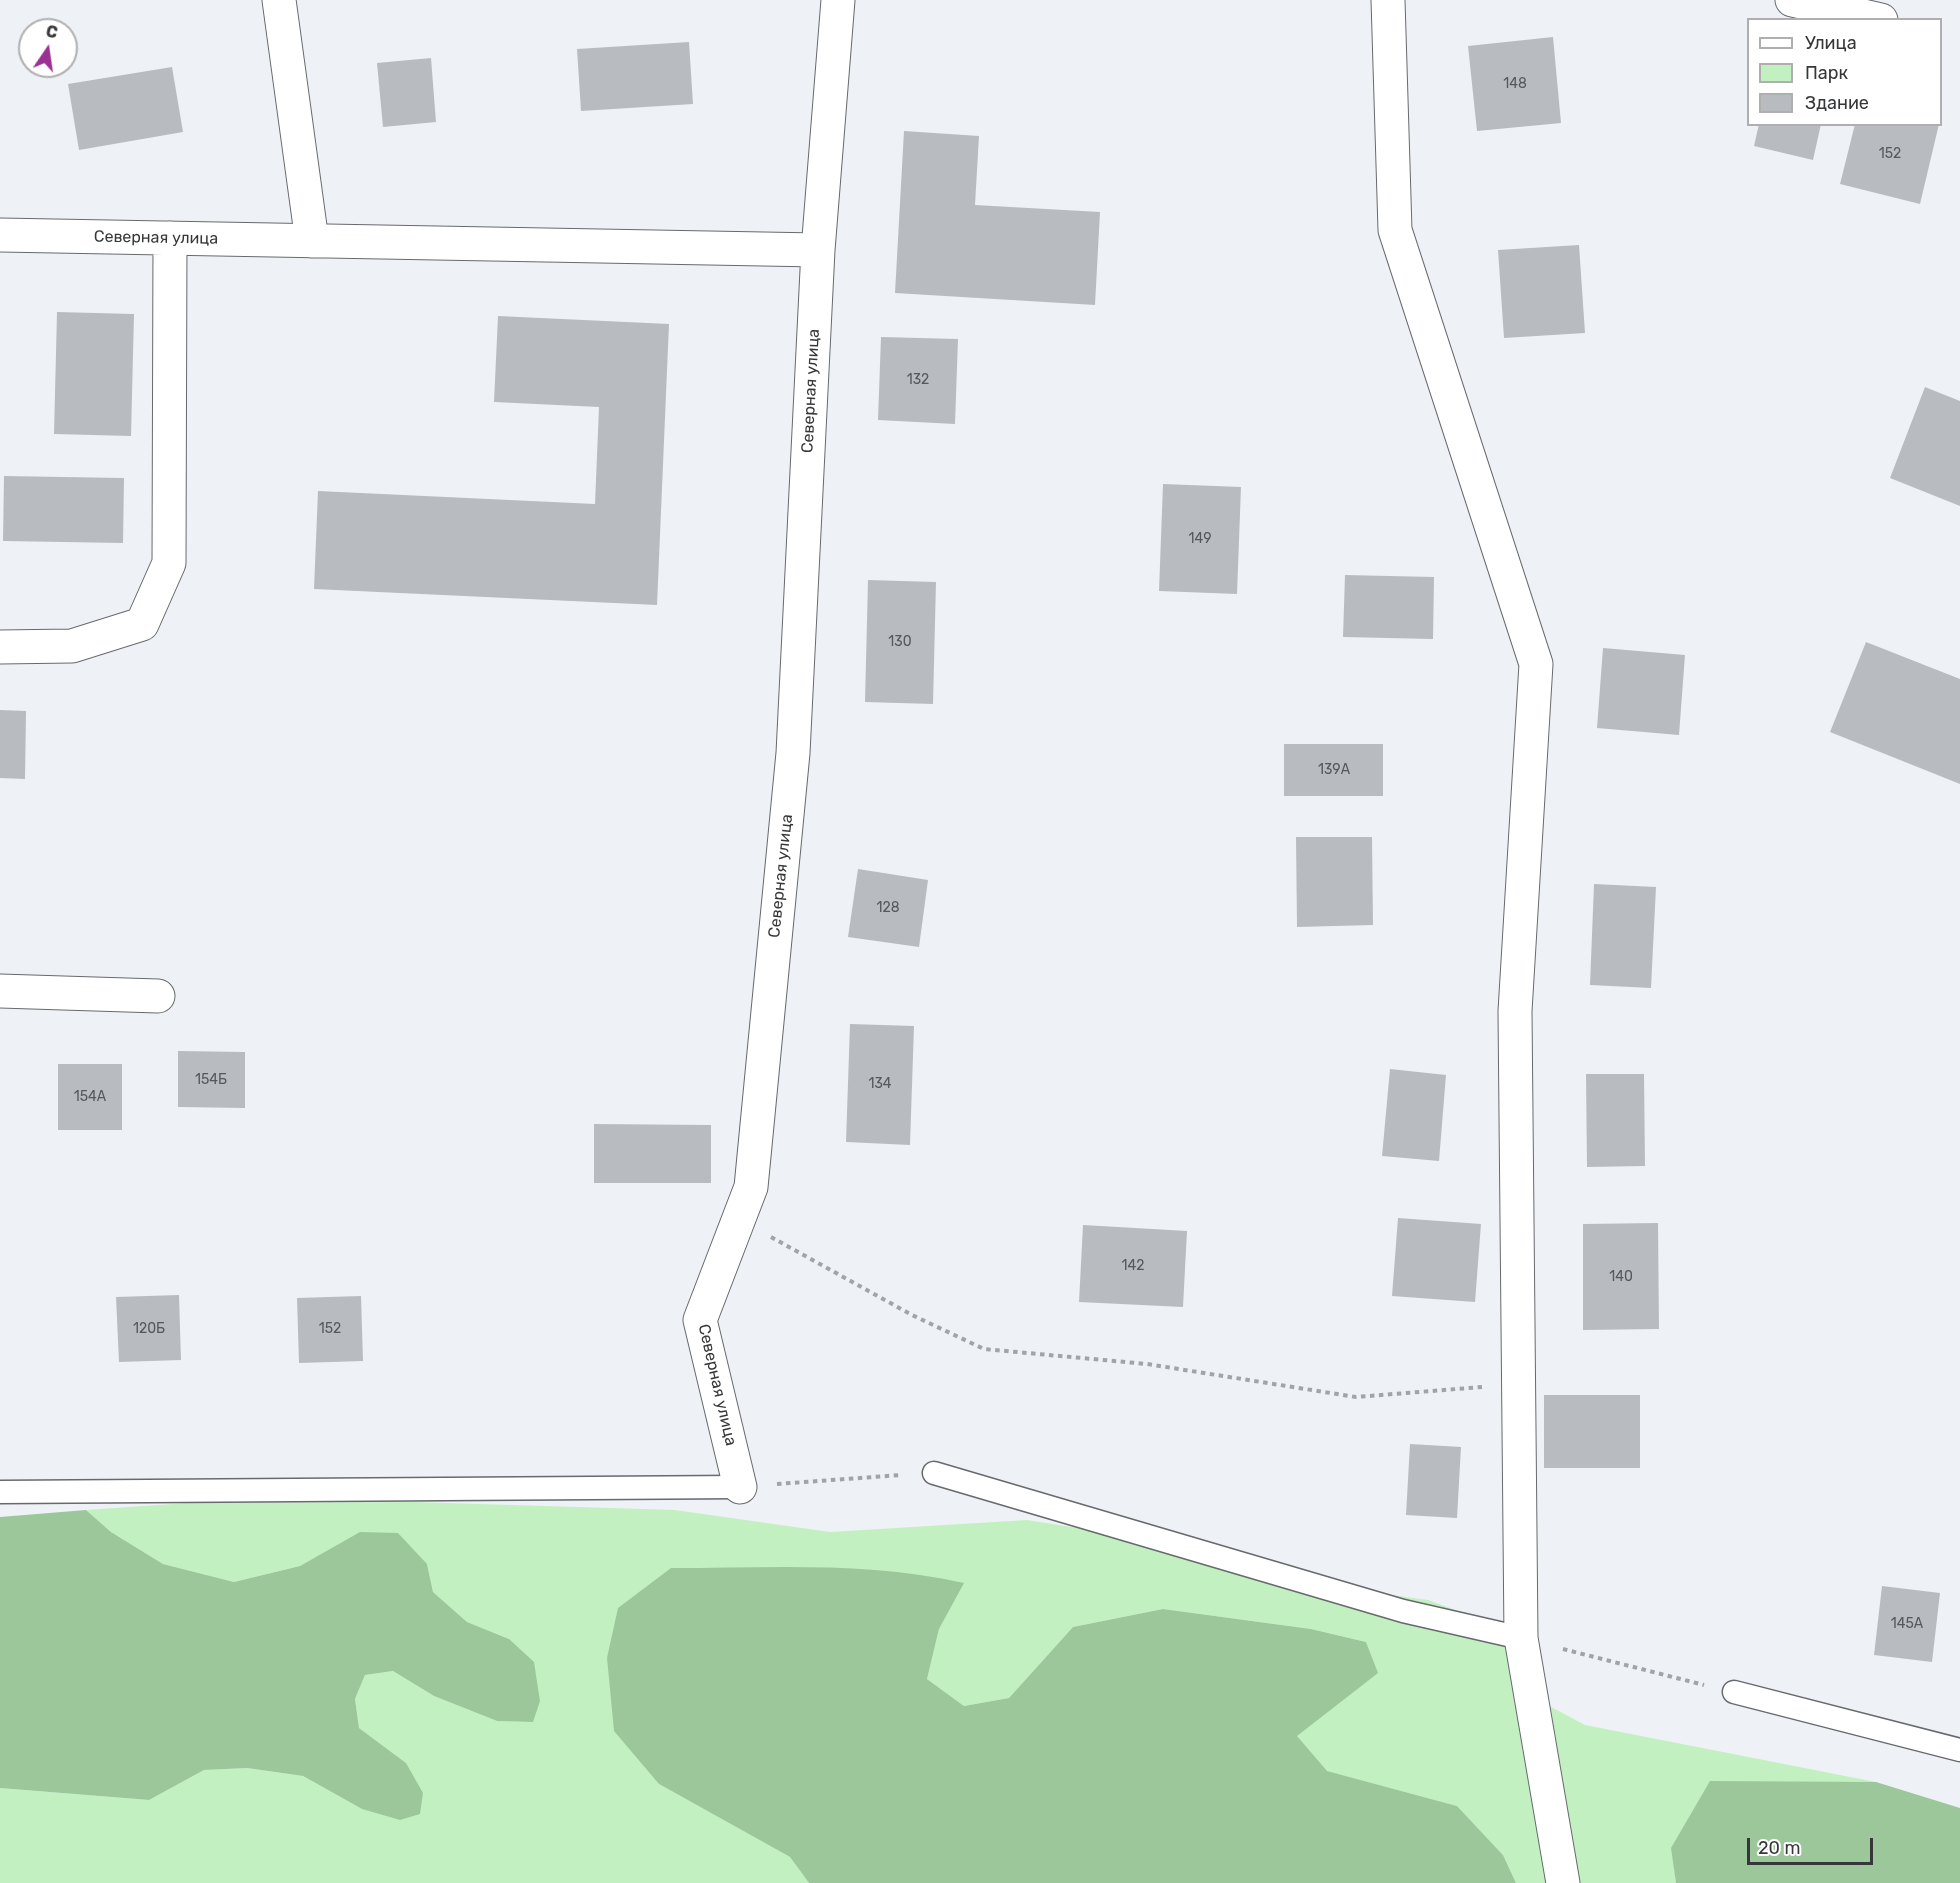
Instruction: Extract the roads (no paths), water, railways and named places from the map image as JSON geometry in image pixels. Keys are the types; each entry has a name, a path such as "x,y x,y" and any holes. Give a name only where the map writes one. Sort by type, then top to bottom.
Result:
{"street":[{"path":"279,0 312,241"},
{"name":"Северная улица","path":"740,1486 700,1320 751,1187 793,753 818,250 838,0"},
{"path":"1388,0 1395,230 1536,664 1515,1011 1521,1638 1563,1883"},
{"path":"1792,0 1872,18"},
{"name":"Северная улица","path":"0,235 818,250"},
{"path":"0,647 72,646 142,624 169,563 170,238"},
{"path":"0,991 158,996"}],"lane":[{"path":"934,1473 1403,1611 1521,1638"},
{"path":"0,1492 740,1486"},
{"path":"1734,1692 1960,1749"}]}
